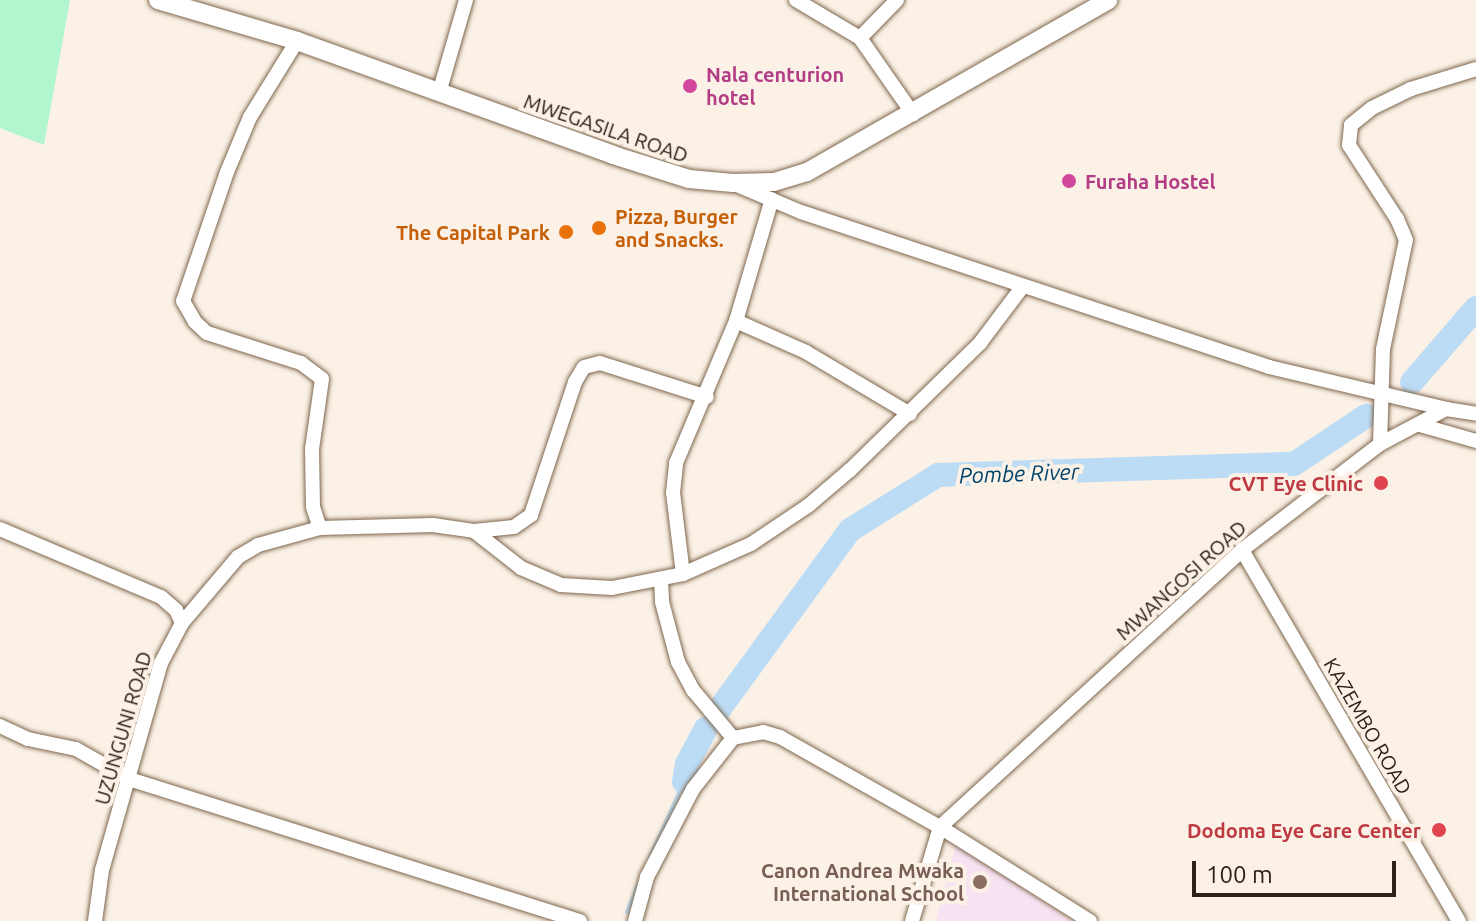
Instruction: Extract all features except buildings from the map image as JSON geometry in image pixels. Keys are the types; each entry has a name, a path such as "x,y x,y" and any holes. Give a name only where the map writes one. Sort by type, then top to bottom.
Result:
{"street":[{"name":"MWEGASILA ROAD","path":"158,0 297,41 689,179 733,183 774,182 807,172 1108,0"},
{"path":"439,93 466,0"},
{"path":"796,0 860,38 913,114"},
{"path":"860,38 897,0"},
{"path":"297,41 250,117 227,172 183,301 195,322 207,333 301,363 322,379 312,449 313,507 320,528"},
{"path":"1380,444 1383,349 1406,240 1397,219 1349,145 1351,125 1372,108 1411,89 1476,69"},
{"path":"733,183 1023,286 1269,367 1476,414"},
{"path":"683,574 673,477 736,321 772,199"},
{"name":"UZUNGUNI ROAD","path":"95,921 102,870 161,663 182,623 238,557 258,545 320,528 433,525 474,531 521,568 561,585 612,588 683,574 751,544 809,505 910,414 980,343 1023,286"},
{"path":"736,321 806,352 910,414"},
{"path":"474,531 514,527 531,515 575,382 584,367 600,363 707,397"},
{"name":"MWANGOSI ROAD","path":"940,827 1242,550 1380,444 1446,409"},
{"path":"1420,425 1476,441"},
{"path":"0,529 161,597 176,610 182,623"},
{"name":"KAZEMBO ROAD","path":"1242,550 1459,921"},
{"path":"661,580 662,602 678,662 693,690 733,738"},
{"path":"0,726 28,739 76,749 129,779 580,921"},
{"path":"635,921 647,877 693,789 733,738 763,732 780,737 940,827 1090,921"},
{"path":"912,921 940,827"}],"shaded area":[{"name":"Canon Andrea Mwaka International School","path":"956,844 1072,921 936,921"}],"green space":[{"path":"0,0 70,0 44,145 0,128"}],"waterway":[{"name":"Pombe River","path":"1412,382 1476,308"},
{"name":"Pombe River","path":"718,711 850,530 938,475 1294,464 1366,416"},
{"name":"Pombe River","path":"684,782 687,764 706,729"},
{"path":"651,855 684,782"},
{"path":"627,912 638,885"}],"place":[{"name":"Nala centurion hotel","path":"690,86"},
{"name":"Furaha Hostel","path":"1069,181"},
{"name":"Pizza, Burger and Snacks.","path":"599,228"},
{"name":"The Capital Park","path":"566,232"},
{"name":"CVT Eye Clinic","path":"1381,483"},
{"name":"Dodoma Eye Care Center","path":"1439,830"},
{"name":"Canon Andrea Mwaka International School","path":"980,882"}]}
